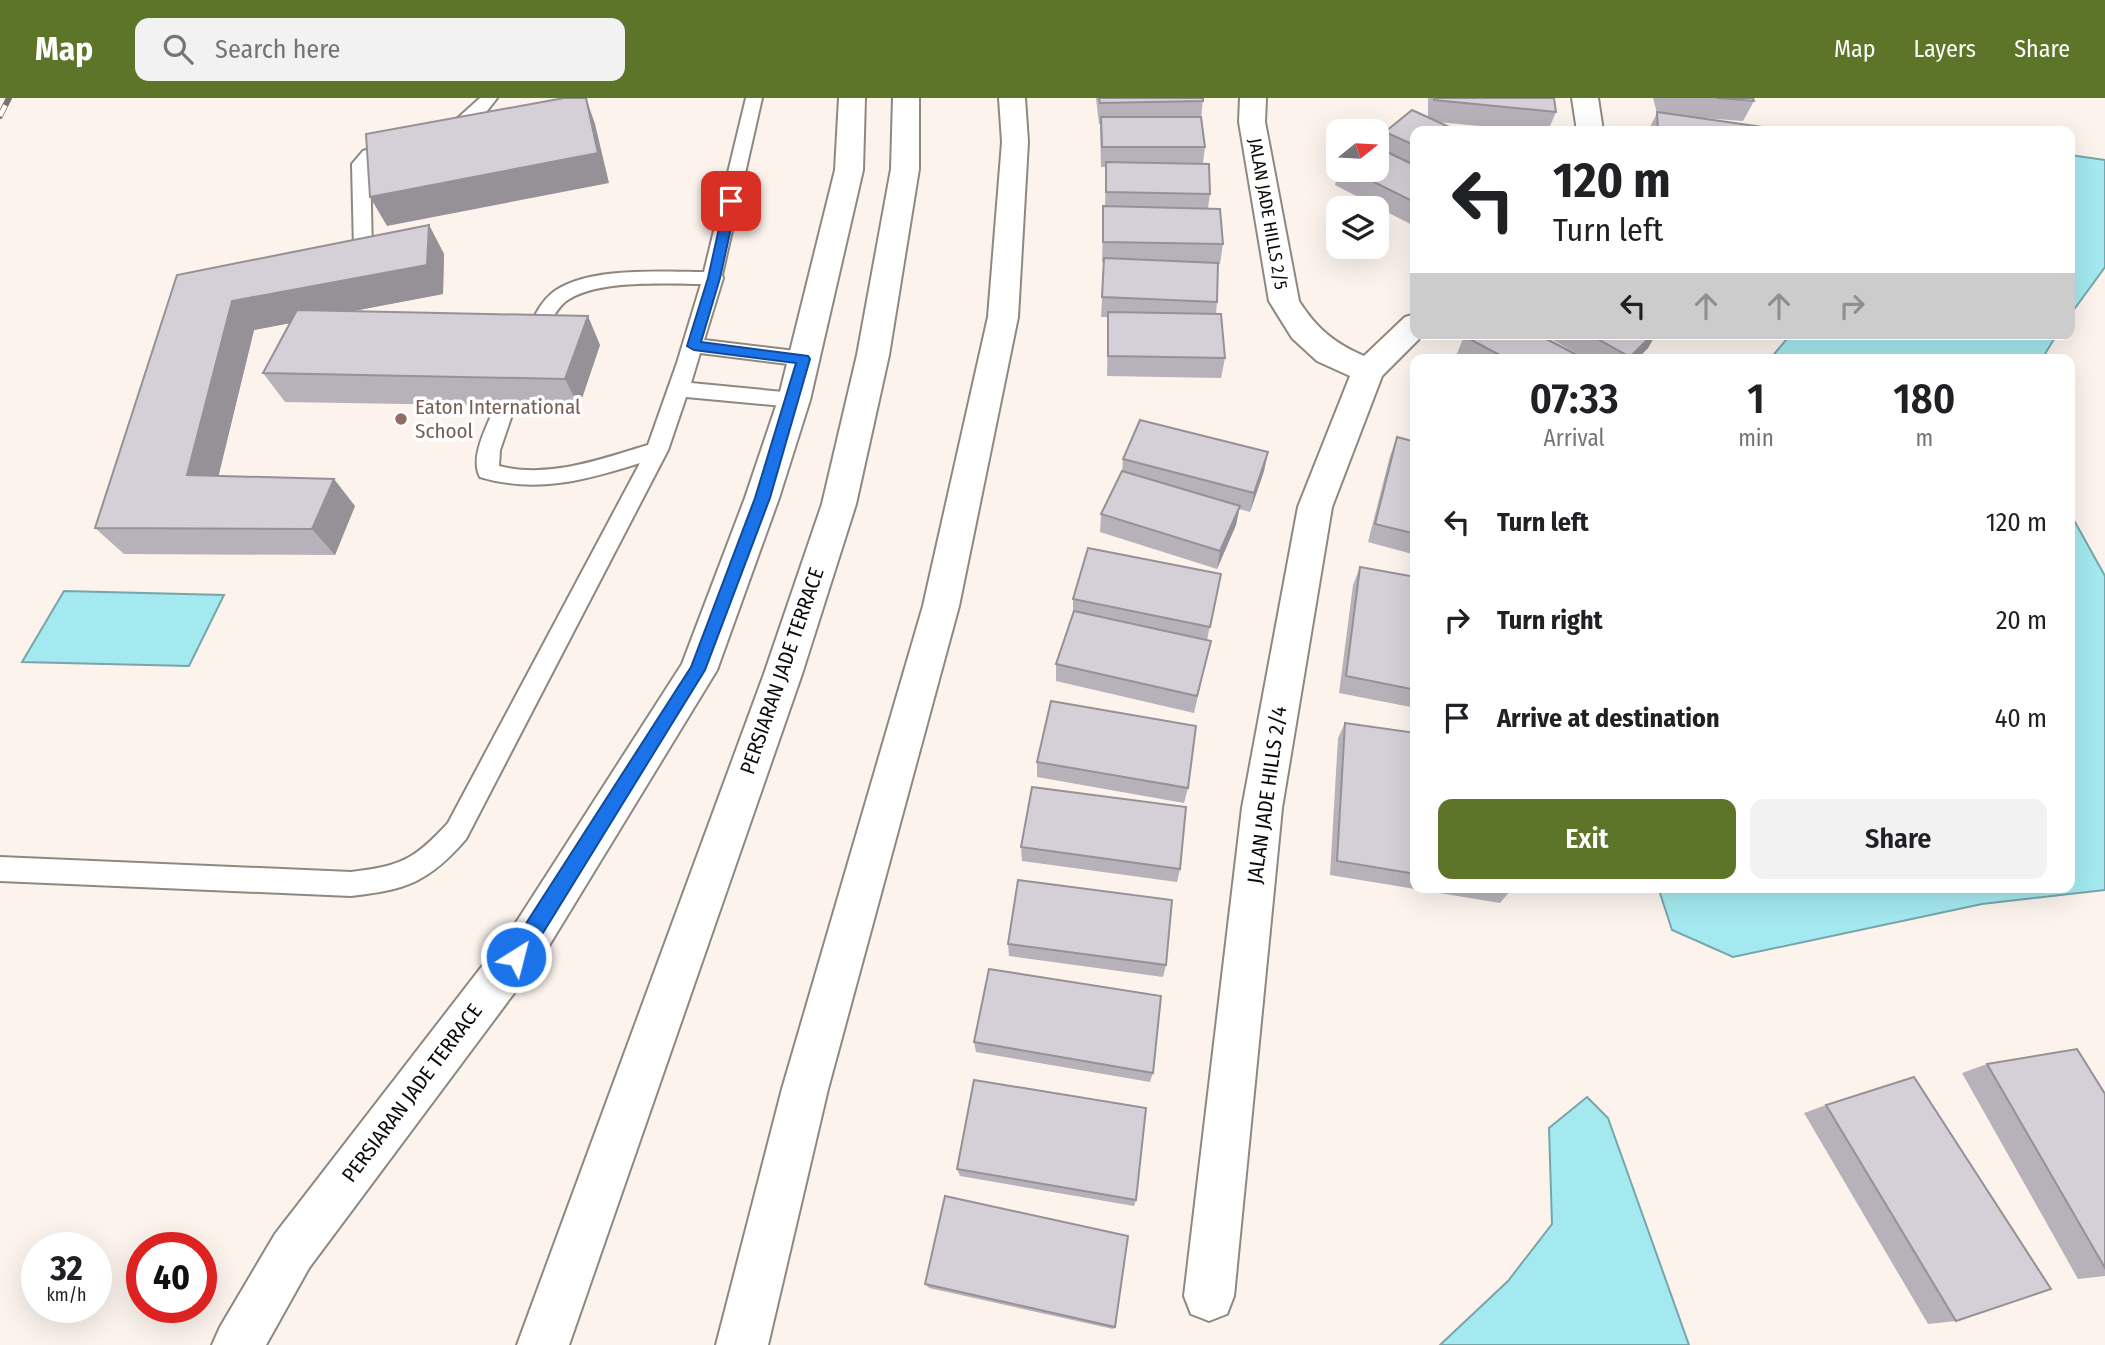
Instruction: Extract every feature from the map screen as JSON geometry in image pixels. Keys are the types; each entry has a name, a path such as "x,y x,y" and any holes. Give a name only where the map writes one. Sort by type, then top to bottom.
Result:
{"street":[{"name":"PERSIARAN JADE TERRACE","path":"238,1345 292,1251 531,935 698,670 762,498 794,400 849,170 852,98"},
{"name":"PERSIARAN JADE TERRACE","path":"543,1345 783,674 839,503 873,355 905,169 905,98"},
{"path":"742,1345 805,1089 941,606 953,554 1003,317 1015,142 1012,98"},
{"name":"JALAN JADE HILLS 2/5","path":"1253,98 1252,122 1284,301 1303,331 1328,353 1368,371"},
{"path":"1585,98 1589,126"},
{"name":"JALAN JADE HILLS 2/4","path":"1209,1296 1265,794 1315,507 1368,371 1410,330"}],"lane":[{"path":"363,250 361,164 369,155 456,131 489,98"},
{"path":"0,869 351,884 393,879 434,857 457,831 657,450 681,389 714,278 754,98"},
{"path":"537,330 559,297 587,286 643,279 714,278"},
{"path":"694,346 804,359"},
{"path":"681,389 794,400"},
{"path":"505,406 489,450 488,471 511,479 575,473 657,450"}],"water":[{"path":"2075,156 2105,160 2105,267 2075,308"},
{"path":"1786,340 2053,340 2045,354 1774,354"},
{"path":"2075,522 2105,576 2105,890 1982,904 1733,957 1672,930 1660,893 2075,893"},
{"path":"64,591 224,595 189,666 22,662"},
{"path":"1587,1097 1608,1118 1689,1345 1440,1345 1508,1281 1552,1224 1549,1128"}],"building":[{"path":"564,98 586,98 598,153 370,197 366,134"},
{"path":"1099,98 1203,98 1203,101 1100,103"},
{"path":"1554,98 1556,112 1434,100"},
{"path":"1717,98 1753,98 1754,101"},
{"path":"1412,110 1447,126 1410,126 1410,143 1390,134 1390,128"},
{"path":"1657,112 1755,126 1658,126"},
{"path":"1101,117 1201,117 1205,147 1102,147"},
{"path":"1390,153 1410,163 1410,200 1374,182 1390,182"},
{"path":"1106,162 1209,164 1210,194 1106,192"},
{"path":"1103,206 1220,209 1223,244 1103,242"},
{"path":"429,225 427,265 232,301 187,475 334,479 312,529 95,528 177,275"},
{"path":"1104,258 1218,263 1217,302 1102,297"},
{"path":"297,310 588,316 565,379 263,373"},
{"path":"1108,312 1221,314 1225,358 1108,356"},
{"path":"1471,340 1549,340 1575,354 1498,354"},
{"path":"1600,340 1647,340 1633,354 1625,354"},
{"path":"1140,420 1268,452 1254,493 1123,459"},
{"path":"1397,437 1410,440 1410,533 1375,524"},
{"path":"1122,471 1240,506 1220,551 1101,514"},
{"path":"1088,548 1221,574 1210,627 1073,599"},
{"path":"1360,567 1410,576 1410,689 1346,676"},
{"path":"1074,611 1211,641 1197,696 1056,664"},
{"path":"1051,701 1196,726 1188,788 1037,762"},
{"path":"1345,723 1410,732 1410,873 1337,861"},
{"path":"1032,787 1186,807 1180,869 1021,847"},
{"path":"1018,880 1172,900 1166,965 1008,944"},
{"path":"989,969 1161,996 1153,1073 974,1042"},
{"path":"2077,1049 2105,1094 2105,1268 1987,1064"},
{"path":"1914,1077 2051,1289 1956,1321 1826,1105"},
{"path":"974,1080 1146,1108 1136,1200 957,1169"},
{"path":"945,1196 1128,1236 1115,1327 925,1284"}],"railway":[{"path":"0,116 9,98"}],"place":[{"name":"Eaton International School","path":"401,419"}],"route":[{"path":"516,957 698,670 762,498 794,400 804,359 694,346 714,278 731,201"}]}
